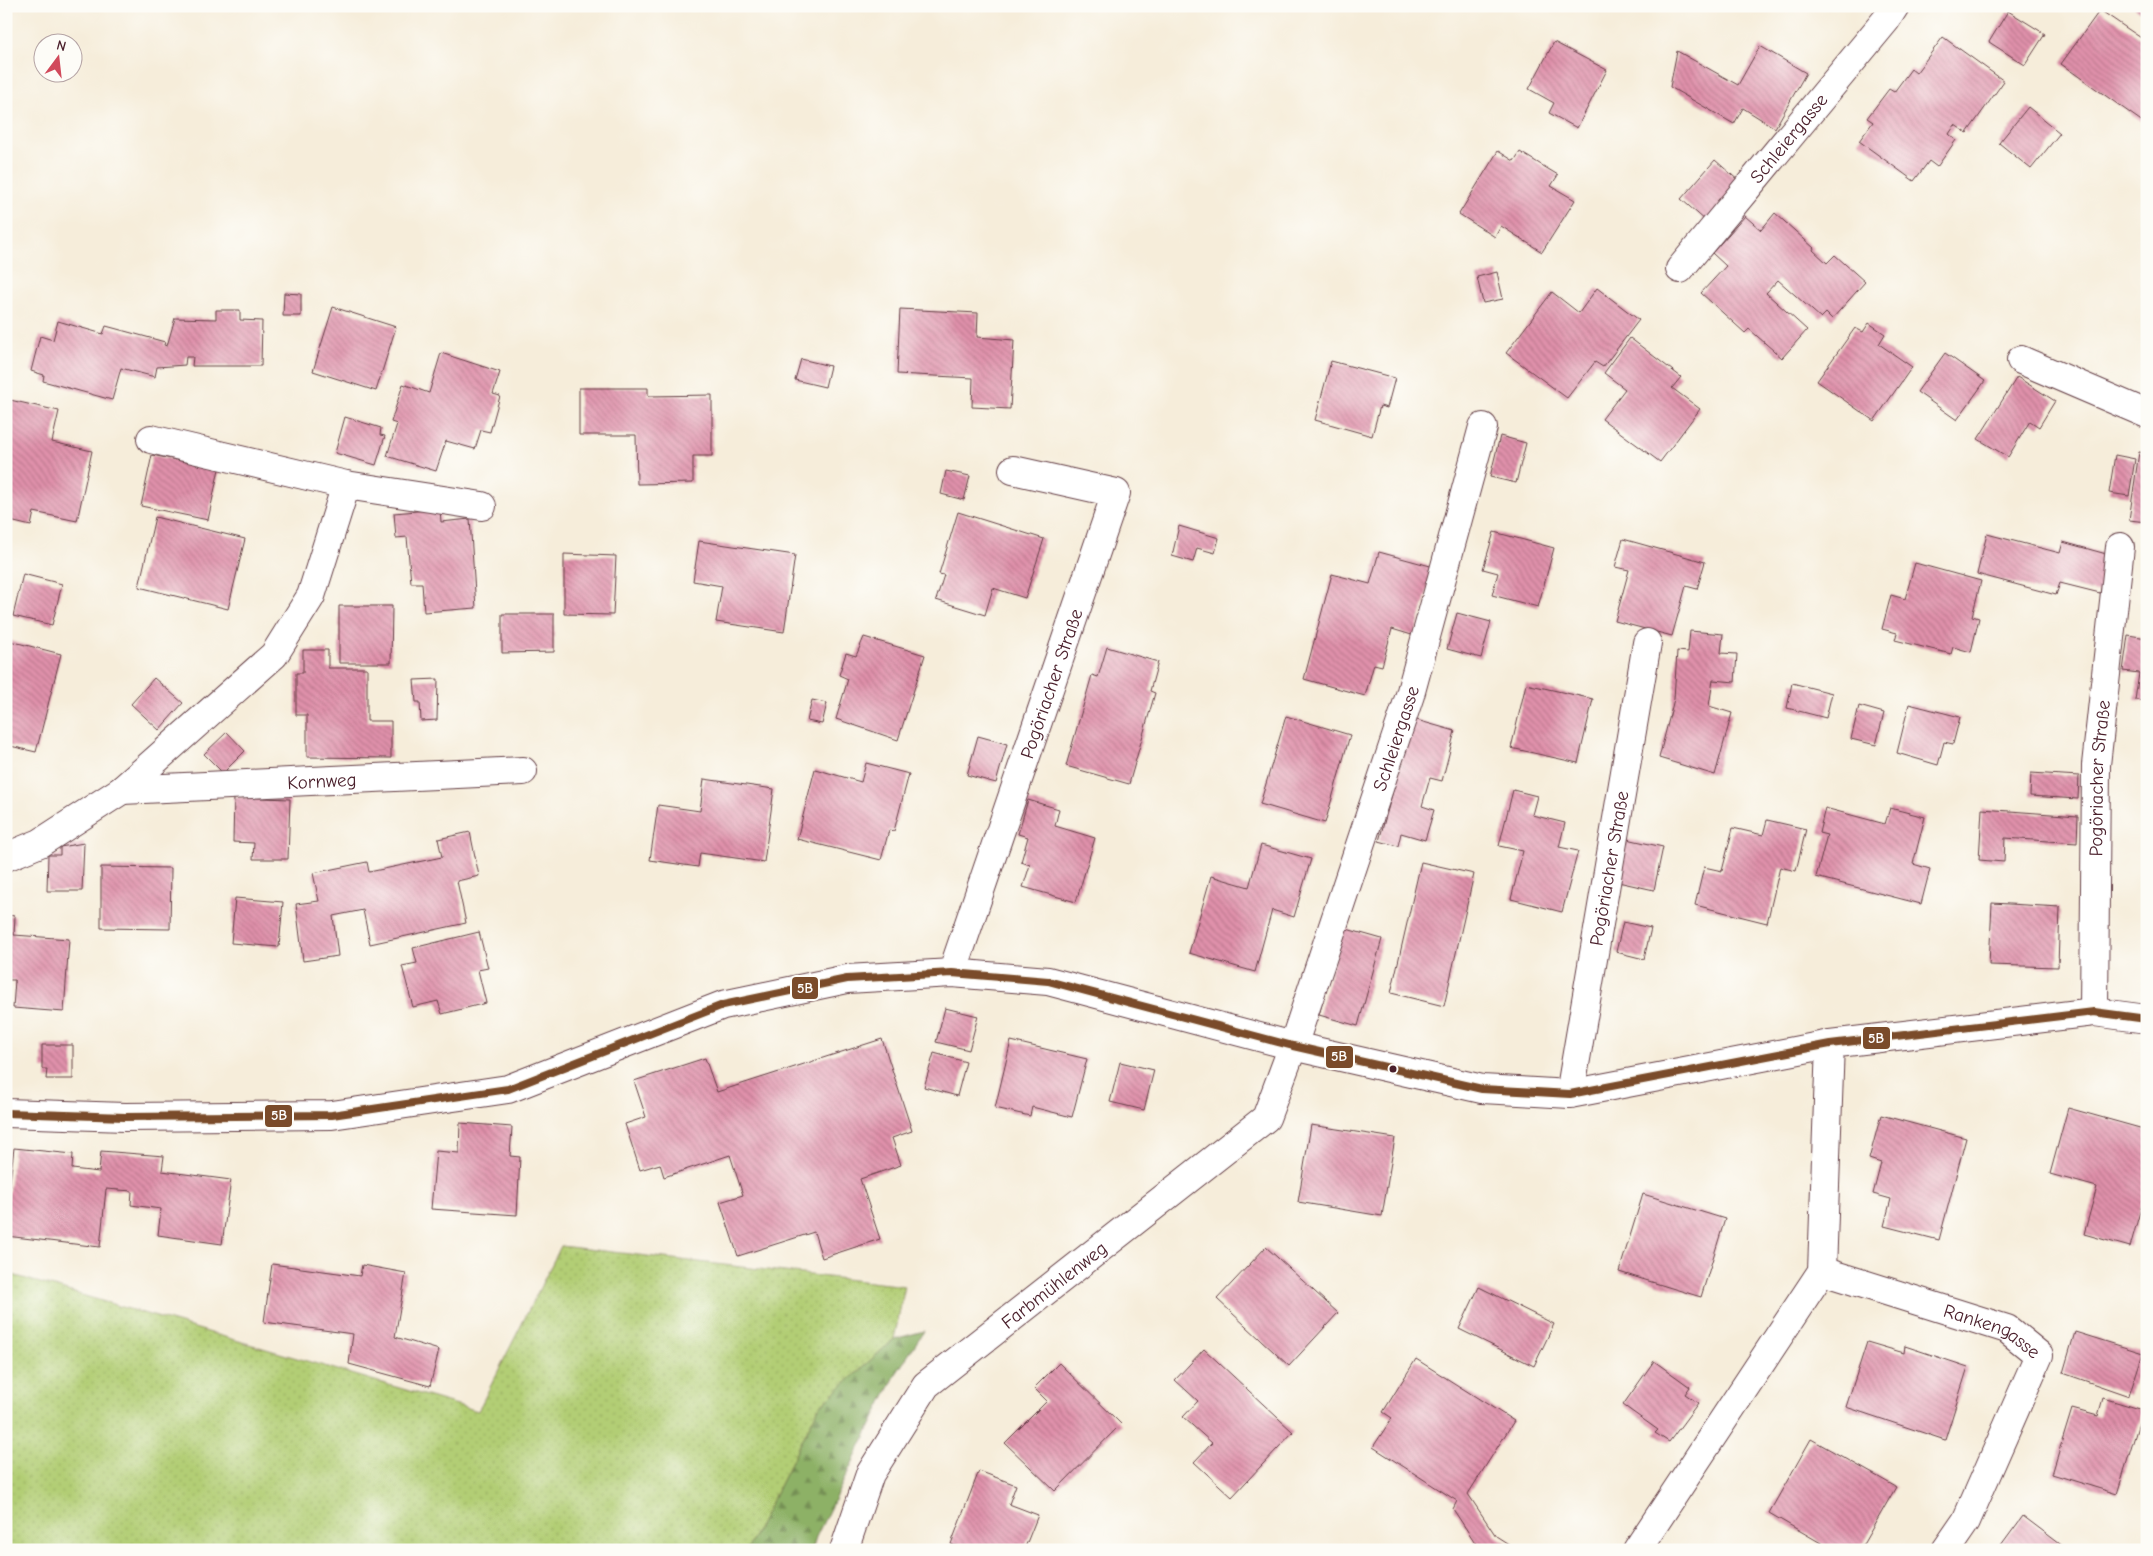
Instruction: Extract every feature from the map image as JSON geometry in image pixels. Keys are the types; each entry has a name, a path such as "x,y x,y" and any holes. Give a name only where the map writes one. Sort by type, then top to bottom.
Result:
{"street":[{"name":"Schleiergasse","path":"1680,269 1886,20 1895,6"},
{"path":"2021,360 2147,414"},
{"name":"Schleiergasse","path":"1293,1046 1410,696 1484,427"},
{"path":"151,439 346,485 482,506"},
{"name":"Pogöriacher Straße","path":"952,973 1116,493 1013,470"},
{"path":"6,857 40,843 122,790 274,655 311,596 346,485"},
{"name":"Pogöriacher Straße","path":"2094,1012 2096,765 2120,547"},
{"name":"Pogöriacher Straße","path":"1570,1094 1647,642"},
{"name":"Kornweg","path":"122,790 523,771"},
{"path":"6,1113 125,1118 332,1114 488,1092 508,1088 723,1005 847,979 952,973 1048,981 1293,1046 1482,1089 1570,1094 1830,1044 2094,1012 2147,1019"},
{"path":"1637,1550 1822,1271 1830,1044"},
{"name":"Farbmühlenweg","path":"844,1550 870,1474 926,1385 1266,1118 1293,1046"},
{"name":"Rankengasse","path":"1822,1271 2007,1328 2039,1355 1966,1521 1946,1550"}],"green space":[{"path":"561,1246 905,1286 894,1339 819,1407 747,1550 6,1550 6,1273 478,1411"},
{"path":"924,1331 896,1374 816,1537 812,1550 747,1550 819,1407 894,1339"}],"building":[{"path":"2133,6 2147,6 2147,16"},
{"path":"2100,10 2147,42 2147,125 2061,64"},
{"path":"2008,11 2045,34 2025,65 1989,42"},
{"path":"1943,37 2004,81 1967,133 1955,125 1949,134 1956,140 1937,167 1929,161 1914,181 1859,141 1873,122 1867,118 1889,89 1894,92 1911,69 1916,73"},
{"path":"1554,42 1607,70 1577,128 1549,113 1554,103 1529,89"},
{"path":"1760,46 1806,73 1775,128 1743,108 1734,124 1670,87 1677,51 1738,85"},
{"path":"2028,107 2060,133 2031,169 1999,143"},
{"path":"1498,151 1514,161 1520,152 1558,175 1551,186 1575,200 1542,252 1501,226 1495,237 1459,214"},
{"path":"1715,160 1740,182 1706,221 1681,199"},
{"path":"1775,213 1814,248 1813,250 1827,263 1835,255 1865,282 1832,319 1826,313 1821,318 1778,280 1766,293 1807,330 1782,358 1749,329 1745,333 1701,293 1726,266 1712,253 1745,216 1761,230"},
{"path":"1497,272 1503,299 1483,303 1477,277"},
{"path":"1597,288 1639,320 1603,367 1595,362 1567,398 1506,353 1552,292 1579,313"},
{"path":"284,293 301,294 301,316 283,316"},
{"path":"333,307 396,327 376,391 313,371"},
{"path":"900,309 978,313 977,337 1014,340 1010,409 972,407 973,378 897,374"},
{"path":"216,310 240,310 240,320 262,321 261,366 192,366 193,357 186,357 185,365 157,367 155,377 121,368 112,400 43,381 44,375 31,371 40,336 53,340 58,321 103,334 106,326 165,342 164,345 167,346 175,318 216,319"},
{"path":"1869,323 1885,334 1879,344 1912,367 1874,421 1817,381 1855,328 1863,332"},
{"path":"1630,338 1681,377 1672,388 1700,409 1660,462 1602,419 1625,389 1604,373"},
{"path":"441,353 500,372 493,394 500,396 490,432 481,430 475,449 446,441 436,471 387,456 397,424 391,422 403,384 429,393"},
{"path":"1945,353 1985,381 1957,420 1917,392"},
{"path":"801,359 830,366 825,387 795,380"},
{"path":"1331,361 1395,378 1387,408 1380,406 1372,436 1315,420"},
{"path":"2017,377 2055,401 2039,427 2030,421 2008,457 1978,439"},
{"path":"579,388 648,388 648,396 712,395 712,456 693,456 693,483 637,484 636,435 579,435"},
{"path":"10,400 59,411 52,442 92,451 77,521 34,512 31,526 6,520 6,419"},
{"path":"345,417 381,428 380,435 385,436 376,465 335,453"},
{"path":"1500,436 1526,443 1516,483 1490,477"},
{"path":"2139,452 2147,453 2147,522 2129,520"},
{"path":"152,455 219,469 208,520 141,506"},
{"path":"2115,455 2135,459 2129,496 2109,493"},
{"path":"946,471 970,476 964,500 941,494"},
{"path":"440,509 441,522 470,519 476,608 424,612 422,583 411,583 407,537 396,538 394,513"},
{"path":"958,512 1044,539 1025,598 993,588 985,615 936,600 944,575 939,574"},
{"path":"155,517 245,539 228,609 139,587"},
{"path":"1179,526 1219,538 1215,553 1197,548 1193,562 1172,556"},
{"path":"1494,532 1554,548 1538,607 1492,595 1498,573 1483,569"},
{"path":"1987,534 2060,553 2063,542 2110,555 2100,593 2060,583 2056,595 1977,574"},
{"path":"1623,539 1705,562 1697,589 1686,586 1672,636 1615,621 1629,570 1615,567"},
{"path":"699,541 795,555 784,632 716,622 722,586 693,581"},
{"path":"1379,552 1434,567 1415,636 1392,629 1382,666 1374,664 1365,696 1304,679 1332,574 1370,584"},
{"path":"564,554 616,556 613,615 564,614"},
{"path":"1915,563 1981,581 1972,616 1979,618 1971,652 1953,647 1951,654 1895,640 1897,633 1882,629 1891,595 1905,599"},
{"path":"23,574 62,584 52,625 13,616"},
{"path":"339,606 392,606 391,663 339,663"},
{"path":"1457,613 1491,622 1481,658 1447,649"},
{"path":"502,614 554,614 554,652 502,653"},
{"path":"1690,631 1723,634 1721,653 1737,654 1735,682 1713,680 1709,706 1732,713 1715,775 1659,758 1674,699 1677,651 1688,652"},
{"path":"2128,635 2147,638 2147,701 2135,700 2139,673 2123,671"},
{"path":"864,637 925,655 898,740 836,719 848,679 839,675 846,653 856,656"},
{"path":"6,640 61,654 36,752 6,745"},
{"path":"1107,647 1158,662 1150,691 1155,693 1129,784 1066,766 1092,675 1098,677"},
{"path":"303,650 328,650 328,668 367,668 367,721 391,721 391,758 307,757 307,715 296,715 296,673 303,673"},
{"path":"154,678 183,703 159,730 131,704"},
{"path":"438,679 437,720 421,721 420,702 416,702 414,680"},
{"path":"1792,683 1832,693 1826,718 1787,708"},
{"path":"1526,684 1593,699 1578,763 1511,748"},
{"path":"812,700 827,703 822,724 807,721"},
{"path":"1909,704 1960,717 1953,744 1944,742 1938,765 1897,753"},
{"path":"1859,706 1884,713 1876,745 1851,739"},
{"path":"1286,716 1350,735 1325,823 1260,804"},
{"path":"1413,719 1455,731 1442,781 1430,778 1422,806 1434,810 1425,840 1401,833 1398,846 1379,841"},
{"path":"227,732 245,751 223,773 204,754"},
{"path":"978,736 1007,744 996,783 967,775"},
{"path":"866,763 909,774 894,831 889,830 881,860 797,839 815,769 861,782"},
{"path":"2031,773 2079,776 2078,799 2030,796"},
{"path":"704,779 774,789 764,862 700,853 698,867 650,860 658,805 700,811"},
{"path":"1513,790 1537,796 1532,815 1565,823 1559,847 1578,851 1562,912 1511,899 1523,851 1499,846"},
{"path":"234,797 290,799 288,859 253,859 254,843 233,842"},
{"path":"1028,800 1059,809 1055,826 1095,838 1076,902 1023,887 1030,865 1021,862 1028,837 1018,834"},
{"path":"1825,808 1885,824 1890,808 1925,817 1913,864 1930,869 1921,904 1816,877 1827,835 1819,833"},
{"path":"1982,809 2078,816 2077,843 2005,838 2004,862 1979,860"},
{"path":"1767,820 1806,829 1796,871 1780,867 1767,923 1695,905 1704,867 1722,871 1733,828 1763,835"},
{"path":"470,832 479,876 457,881 466,923 370,944 363,910 333,916 338,956 303,961 296,904 319,901 313,873 367,862 369,872 442,857 438,839"},
{"path":"1627,839 1663,847 1654,890 1618,882"},
{"path":"84,843 82,891 47,891 48,855 60,855 60,847"},
{"path":"1261,845 1311,859 1294,917 1272,910 1255,972 1189,953 1211,876 1249,887"},
{"path":"1421,862 1474,874 1444,1006 1391,993"},
{"path":"101,867 171,868 170,929 101,928"},
{"path":"235,898 283,902 279,947 231,943"},
{"path":"1992,903 2060,907 2058,967 1989,965"},
{"path":"6,915 15,916 14,935 69,939 64,1012 13,1008 15,980 6,980"},
{"path":"1623,922 1651,928 1644,959 1616,952"},
{"path":"1343,928 1382,939 1358,1026 1319,1015"},
{"path":"479,932 488,968 478,970 486,1003 442,1014 438,1001 413,1007 402,966 417,963 413,948"},
{"path":"945,1008 978,1016 969,1050 936,1042"},
{"path":"882,1039 912,1131 892,1138 901,1165 860,1179 880,1239 822,1258 814,1232 738,1256 720,1202 743,1195 730,1155 664,1177 660,1164 640,1170 625,1124 646,1117 634,1081 705,1058 717,1092"},
{"path":"1011,1041 1087,1059 1072,1117 1032,1107 1030,1116 995,1108"},
{"path":"42,1045 73,1045 73,1079 46,1079 47,1069 42,1069"},
{"path":"934,1053 966,1062 957,1096 924,1087"},
{"path":"1120,1062 1154,1070 1144,1110 1110,1102"},
{"path":"2068,1108 2147,1130 2147,1187 2130,1247 2084,1234 2097,1187 2050,1174"},
{"path":"1881,1115 1966,1138 1939,1240 1884,1226 1891,1199 1873,1194 1881,1163 1869,1159"},
{"path":"460,1123 512,1127 510,1156 520,1157 517,1215 431,1209 436,1151 459,1153"},
{"path":"1311,1125 1395,1138 1382,1216 1298,1202"},
{"path":"14,1148 73,1154 72,1169 99,1172 101,1151 164,1156 162,1171 231,1180 222,1244 158,1235 161,1209 131,1205 132,1191 106,1189 100,1247 6,1236 6,1215"},
{"path":"1643,1194 1725,1219 1701,1297 1619,1272"},
{"path":"1266,1247 1338,1313 1289,1366 1217,1299"},
{"path":"272,1264 360,1276 362,1265 406,1273 395,1337 439,1350 430,1386 349,1364 353,1334 264,1322"},
{"path":"1479,1287 1554,1324 1534,1366 1459,1329"},
{"path":"2075,1332 2143,1353 2129,1396 2063,1373"},
{"path":"1867,1342 1904,1353 1905,1346 1968,1367 1945,1440 1846,1407"},
{"path":"1204,1349 1293,1432 1232,1497 1194,1462 1212,1443 1183,1417 1198,1401 1175,1380"},
{"path":"1416,1359 1514,1421 1468,1494 1496,1536 1518,1550 1480,1550 1453,1509 1457,1501 1373,1447 1392,1418 1383,1412"},
{"path":"1654,1361 1690,1387 1685,1394 1698,1403 1669,1442 1655,1433 1658,1430 1623,1405"},
{"path":"1059,1363 1121,1424 1055,1491 1005,1443 1047,1401 1034,1388"},
{"path":"2103,1398 2143,1410 2117,1494 2052,1474 2072,1409 2098,1416"},
{"path":"1811,1439 1896,1487 1861,1548 1864,1550 1833,1550 1769,1513"},
{"path":"979,1471 1016,1485 1009,1504 1038,1515 1024,1550 965,1550 951,1544"},
{"path":"2023,1516 2068,1550 1998,1550"}],"transit line":[{"name":"5B","path":"6,1113 125,1117 332,1115 508,1089 723,1005 847,979 952,973 1048,981 1293,1046 1482,1089 1570,1094 1830,1044 2094,1012 2147,1019"}]}
